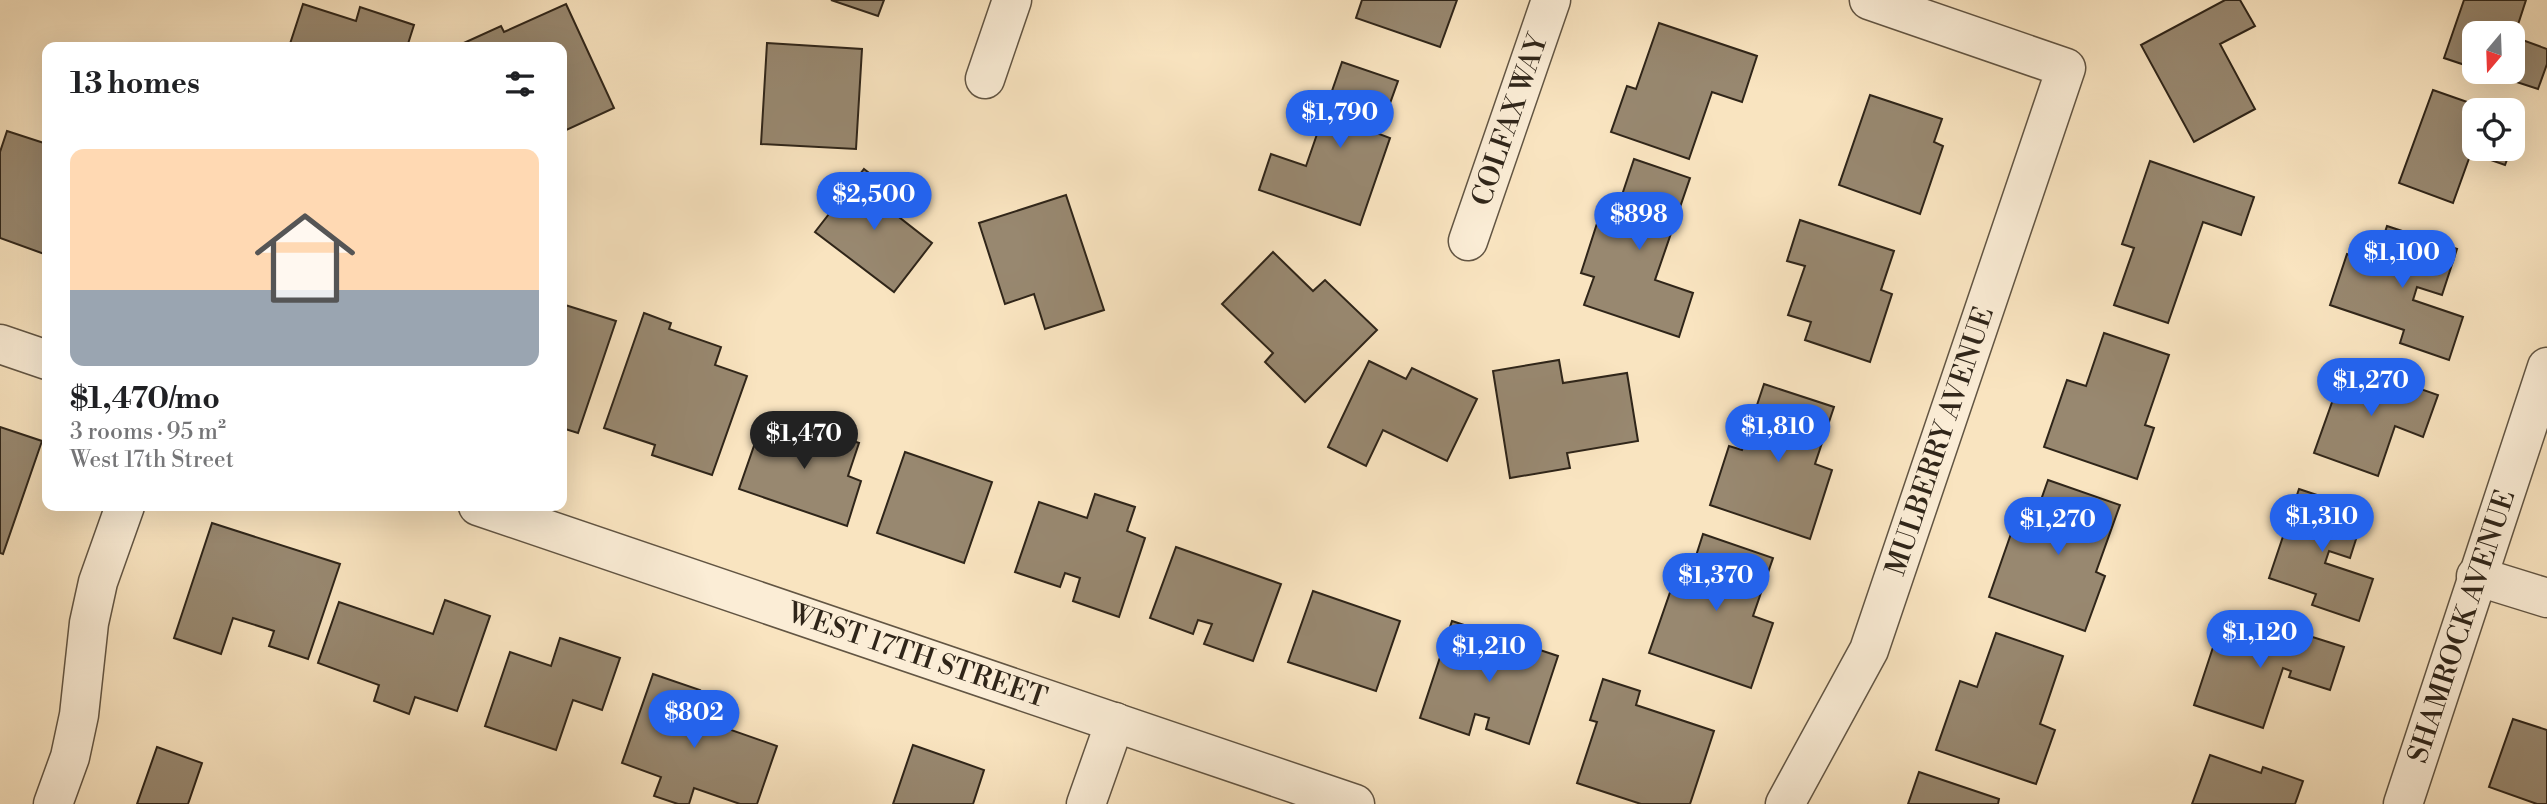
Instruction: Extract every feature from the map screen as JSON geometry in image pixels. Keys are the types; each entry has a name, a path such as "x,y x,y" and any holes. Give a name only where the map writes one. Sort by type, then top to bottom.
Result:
{"street":[{"path":"985,79 1012,0"},
{"name":"COLFAX WAY","path":"1468,241 1551,0"},
{"name":"MULBERRY AVENUE","path":"1784,804 1869,650 2066,68 1869,0"},
{"path":"0,344 42,358"},
{"name":"SHAMROCK AVENUE","path":"2403,804 2547,367"},
{"path":"53,804 69,757 79,715 89,624 98,582 123,511"},
{"name":"WEST 17TH STREET","path":"493,511 1355,804"},
{"path":"2476,576 2547,598"},
{"path":"1086,804 1115,722"}],"building":[{"path":"831,0 884,0 878,16"},
{"path":"1362,0 1457,0 1440,47 1356,18"},
{"path":"2225,0 2240,0 2255,26 2220,44 2255,109 2194,142 2141,45"},
{"path":"2464,0 2526,0 2519,21 2462,21 2462,64 2444,58"},
{"path":"303,4 356,21 360,7 414,25 409,42 291,42"},
{"path":"566,4 614,108 567,130 567,42 466,42 501,26 504,32"},
{"path":"1659,23 1757,56 1742,102 1712,92 1689,159 1611,132 1627,86 1636,89"},
{"path":"2525,41 2547,49 2547,64 2538,89 2523,84 2525,84"},
{"path":"767,43 862,49 856,149 761,144"},
{"path":"1342,62 1398,81 1379,134 1390,138 1360,225 1259,190 1271,154 1306,166"},
{"path":"2433,90 2462,100 2462,161 2468,161 2453,203 2399,183"},
{"path":"1870,95 1942,119 1934,142 1943,146 1920,214 1839,185"},
{"path":"7,131 42,142 42,253 0,238 0,152"},
{"path":"1634,159 1690,178 1655,280 1693,293 1679,337 1584,305 1594,277 1581,273 1601,211 1615,216"},
{"path":"2150,161 2254,197 2241,235 2203,222 2168,323 2114,305 2134,248 2122,244"},
{"path":"864,169 900,197 890,210 932,243 894,292 815,232"},
{"path":"1066,195 1104,310 1045,329 1034,294 1005,304 979,223"},
{"path":"1800,220 1894,251 1881,290 1892,294 1870,362 1805,340 1811,322 1788,315 1805,266 1787,261"},
{"path":"2387,226 2457,249 2442,295 2417,287 2413,300 2463,317 2449,360 2400,343 2404,330 2330,305 2347,254 2375,263"},
{"path":"1273,252 1313,291 1325,280 1377,330 1305,402 1265,362 1273,353 1222,304"},
{"path":"567,306 616,321 578,433 567,430"},
{"path":"644,313 671,323 669,329 721,347 715,365 747,376 712,475 652,455 655,445 604,428"},
{"path":"2104,333 2169,355 2145,425 2154,428 2137,479 2044,447 2067,380 2086,386"},
{"path":"1559,360 1563,383 1627,373 1638,441 1567,453 1570,468 1510,478 1493,371"},
{"path":"1369,361 1406,379 1412,368 1477,399 1447,461 1383,430 1366,466 1328,447"},
{"path":"2346,363 2438,395 2423,437 2395,426 2378,476 2314,453"},
{"path":"1764,384 1834,407 1815,464 1832,470 1810,539 1710,505 1729,446 1742,450"},
{"path":"763,420 811,436 814,428 859,443 848,476 861,481 847,526 739,489"},
{"path":"0,427 42,441 3,554 0,553"},
{"path":"905,452 992,482 964,563 877,533"},
{"path":"2048,480 2120,505 2096,572 2105,576 2085,631 1989,597 2013,528 2029,534"},
{"path":"2299,489 2365,511 2350,558 2329,551 2325,563 2373,579 2359,621 2312,605 2316,594 2269,578"},
{"path":"1095,494 1135,507 1127,531 1145,538 1119,617 1073,601 1080,578 1065,573 1060,587 1015,572 1039,502 1087,518"},
{"path":"212,523 340,564 308,659 269,646 274,631 233,618 221,654 174,638"},
{"path":"1703,534 1773,558 1753,616 1773,623 1751,688 1649,653 1683,555 1695,559"},
{"path":"1176,547 1281,584 1253,661 1204,644 1212,624 1198,620 1193,634 1150,618"},
{"path":"1313,591 1400,621 1376,691 1288,662"},
{"path":"445,600 490,616 457,711 415,697 409,714 374,701 379,685 318,663 339,602 433,634"},
{"path":"2223,617 2300,643 2303,634 2344,647 2330,690 2289,677 2291,671 2283,668 2263,728 2194,705"},
{"path":"1452,621 1558,656 1529,744 1486,729 1489,718 1475,714 1469,735 1420,718"},
{"path":"1996,633 2063,656 2040,724 2055,730 2036,784 1936,750 1960,681 1977,687"},
{"path":"560,638 620,658 602,710 573,700 556,750 485,726 510,652 551,666"},
{"path":"653,674 700,690 691,716 777,746 757,804 740,804 694,788 689,804 678,804 654,796 661,777 622,763"},
{"path":"1603,679 1640,691 1636,705 1714,731 1690,804 1641,804 1577,783 1597,722 1590,720"},
{"path":"2513,719 2547,730 2547,804 2537,804 2489,787"},
{"path":"913,745 984,770 973,804 893,804"},
{"path":"157,747 202,763 188,804 137,804"},
{"path":"2210,755 2261,773 2263,767 2303,781 2295,804 2192,804"},
{"path":"1919,772 1999,799 1998,804 1908,804"}]}
